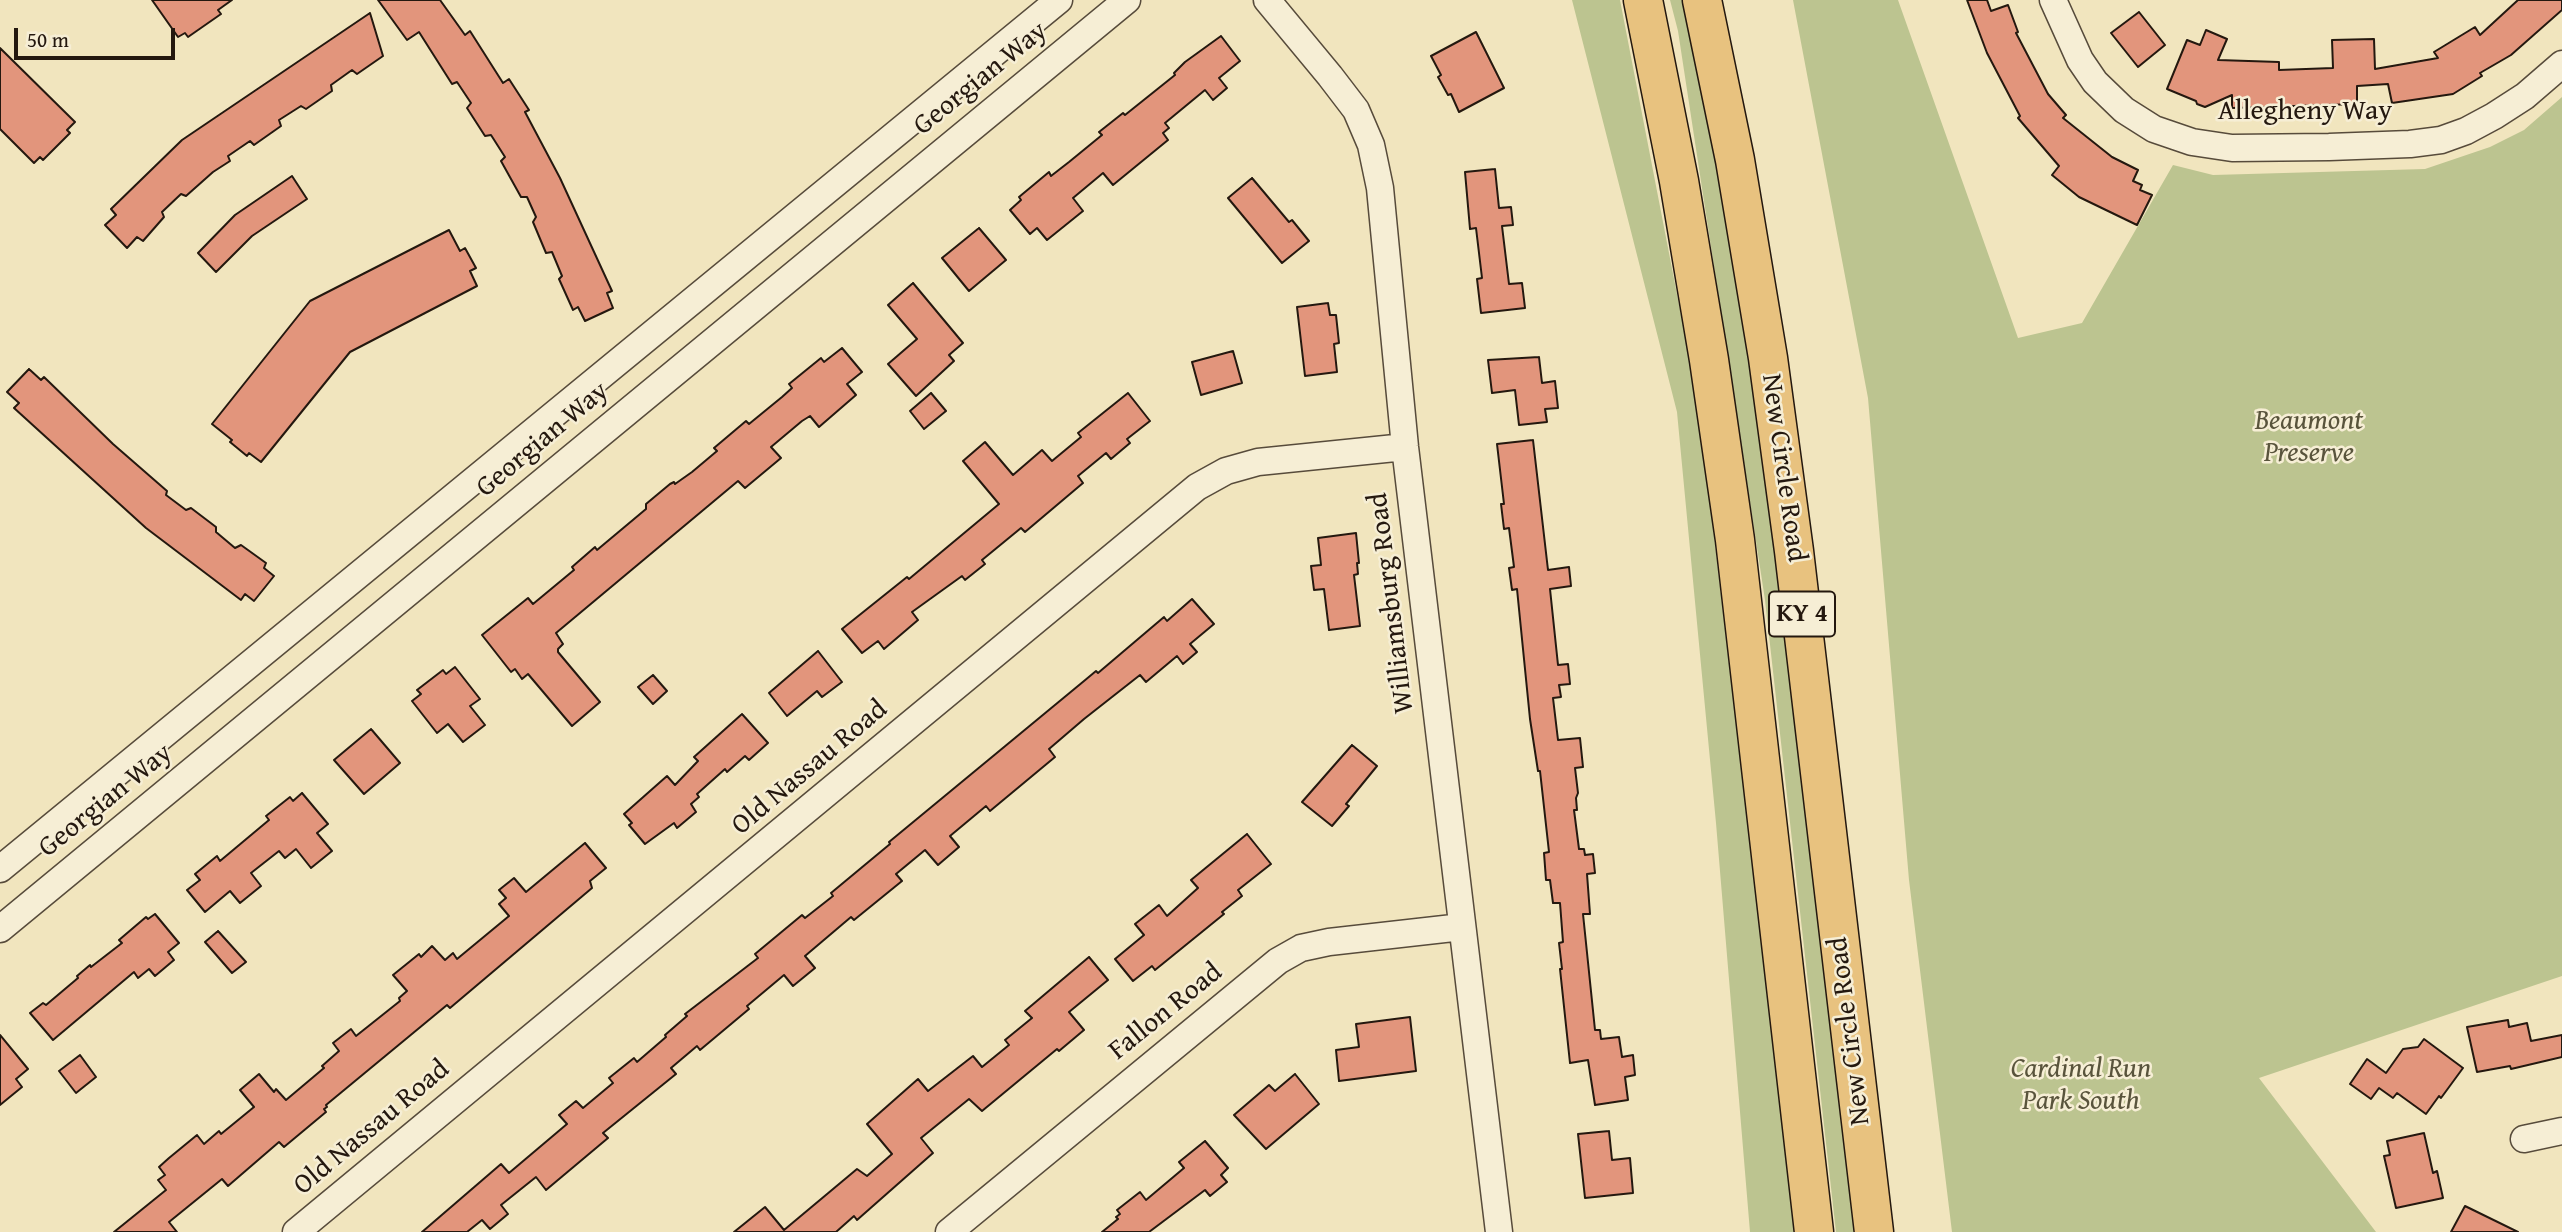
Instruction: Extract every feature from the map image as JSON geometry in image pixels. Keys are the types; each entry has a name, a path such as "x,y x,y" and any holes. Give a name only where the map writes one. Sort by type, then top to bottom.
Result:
{"highway":[{"name":"New Circle Road","path":"1643,0 1681,195 1709,360 1732,526 1814,1232"},
{"name":"New Circle Road","path":"1702,0 1735,160 1768,358 1794,551 1874,1232"}],"street":[{"name":"Georgian Way","path":"0,869 1059,0"},
{"name":"Georgian Way","path":"0,929 1127,0"},
{"name":"Williamsburg Road","path":"1267,0 1356,110 1371,145 1380,188 1405,447 1499,1232"},
{"name":"Allegheny Way","path":"2053,0 2080,60 2095,82 2124,110 2154,129 2192,142 2232,148 2410,144 2441,139 2466,131 2494,116 2525,96 2562,64"},
{"path":"774,234 802,266"},
{"name":"Old Nassau Road","path":"296,1232 1197,487 1226,471 1258,463 1405,447"},
{"path":"263,655 291,690"},
{"name":"Fallon Road","path":"948,1232 1278,961 1300,948 1329,942 1462,927"},
{"path":"2524,1139 2562,1131"}],"green space":[{"path":"1572,0 1620,0 1699,408 1796,1232 1750,1232 1716,823 1677,412"},
{"path":"1670,0 1690,0 1770,459 1860,1232 1836,1232 1765,600 1678,31"},
{"path":"1793,0 1898,0 2018,338 2082,323 2173,165 2213,175 2425,169 2490,147 2524,130 2562,97 2562,976 2259,1078 2376,1232 1952,1232 1909,880 1868,398"}],"building":[{"path":"152,0 232,0 218,10 221,14 188,37 185,33 178,37"},
{"path":"378,0 440,0 465,35 470,31 503,83 509,79 529,110 525,112 560,178 612,291 607,293 613,308 585,321 578,307 573,310 559,279 562,276 552,252 546,253 533,222 536,217 527,197 521,197 501,161 505,157 491,135 485,136 467,108 471,103 457,82 452,84 419,32 407,40"},
{"path":"1967,0 1987,0 1991,11 2008,5 2018,32 2016,33 2048,94 2066,115 2063,118 2112,157 2138,170 2133,181 2142,185 2140,190 2152,195 2137,225 2079,197 2052,175 2059,166 2018,118 2020,116 1987,53"},
{"path":"2518,0 2562,0 2562,10 2511,55 2480,73 2482,76 2453,94 2392,103 2388,84 2357,86 2357,104 2232,108 2232,95 2205,107 2167,89 2187,40 2200,45 2206,30 2227,39 2218,60 2279,62 2279,70 2333,68 2332,40 2374,39 2375,69 2438,58 2434,52 2475,27 2480,35"},
{"path":"2139,12 2165,45 2138,67 2111,33"},
{"path":"370,13 383,56 357,74 352,70 331,85 332,91 306,109 301,106 279,120 281,126 254,145 250,141 228,156 230,161 186,196 181,194 162,212 164,217 143,241 137,237 127,248 105,225 116,215 111,209 182,140"},
{"path":"1476,32 1504,88 1459,112 1451,94 1448,95 1438,77 1441,75 1431,56"},
{"path":"1221,36 1240,61 1219,78 1227,88 1213,100 1205,90 1165,123 1169,128 1163,133 1168,140 1113,185 1103,173 1073,198 1083,211 1047,240 1037,228 1030,234 1010,210 1021,200 1019,197 1049,172 1051,176 1069,162 1102,135 1099,132 1123,113 1125,115 1175,75 1185,62"},
{"path":"0,48 75,122 67,130 70,133 43,160 40,157 34,163 0,129"},
{"path":"1495,169 1499,208 1511,207 1513,225 1502,226 1509,284 1522,283 1525,308 1481,313 1477,279 1482,278 1476,228 1470,229 1465,172"},
{"path":"292,176 307,199 252,236 216,272 198,253 235,215"},
{"path":"1252,178 1309,241 1282,263 1228,198"},
{"path":"979,228 1006,260 969,291 942,258"},
{"path":"449,230 460,251 465,248 476,268 470,271 477,286 350,352 261,462 249,453 247,456 212,424 310,301"},
{"path":"913,283 963,343 949,355 954,361 916,396 888,364 917,339 888,305"},
{"path":"1328,303 1330,315 1336,315 1339,343 1334,344 1337,372 1305,376 1297,307"},
{"path":"842,348 862,372 847,384 856,395 819,427 810,416 802,421 771,447 781,458 745,488 738,481 556,633 563,644 558,652 600,702 572,726 528,674 522,679 515,669 511,672 482,635 528,598 533,604 574,570 572,567 595,547 597,550 646,509 646,504 670,484 675,484 692,472 717,451 714,448 746,421 749,424 782,397 792,388 789,384 821,358 824,362"},
{"path":"1233,351 1242,383 1201,395 1192,362"},
{"path":"1539,357 1542,383 1555,381 1558,408 1545,409 1547,422 1519,425 1515,390 1492,393 1488,360"},
{"path":"29,369 41,380 44,377 113,444 167,491 166,495 186,510 191,508 216,527 216,532 235,548 241,545 266,563 264,568 274,576 254,601 245,594 241,600 146,528 14,408 19,403 7,392"},
{"path":"931,393 946,411 924,429 910,411"},
{"path":"1128,393 1150,421 1127,439 1130,443 1111,459 1106,453 1078,476 1083,483 1025,532 1021,528 982,560 985,564 965,580 962,576 912,612 918,620 884,649 878,641 862,653 842,629 907,577 909,579 999,504 963,461 985,442 1013,475 1042,450 1052,461 1081,437 1078,433"},
{"path":"1533,440 1548,570 1569,567 1571,586 1550,589 1558,665 1568,664 1570,684 1559,685 1561,697 1553,698 1558,740 1580,738 1583,767 1575,768 1578,793 1577,810 1574,810 1579,849 1584,849 1585,855 1593,854 1595,873 1587,874 1590,914 1583,914 1595,1030 1600,1030 1601,1039 1619,1037 1622,1057 1633,1055 1635,1075 1625,1077 1628,1100 1595,1105 1588,1060 1570,1063 1560,969 1559,943 1563,942 1560,903 1553,903 1550,880 1546,880 1544,853 1549,852 1540,771 1530,719 1517,589 1512,590 1509,568 1514,567 1509,528 1504,529 1501,504 1504,504 1497,444"},
{"path":"1356,533 1359,563 1358,574 1354,575 1360,626 1329,630 1324,589 1314,590 1311,566 1321,565 1318,538"},
{"path":"1192,599 1214,624 1190,644 1197,652 1183,664 1177,656 1146,682 1140,675 1084,719 1049,749 1055,757 990,811 986,806 950,836 959,847 938,865 925,850 896,874 902,881 854,920 851,917 805,956 815,968 793,986 784,975 700,1050 697,1046 671,1068 676,1074 603,1133 608,1138 546,1190 536,1177 501,1205 508,1214 490,1229 482,1220 467,1232 422,1232 501,1164 509,1173 567,1124 559,1115 576,1101 583,1108 613,1083 609,1078 634,1058 637,1062 687,1016 685,1014 758,958 755,954 802,915 805,918 833,896 831,893 890,844 889,842 1096,671 1098,673 1164,617 1167,621"},
{"path":"818,651 842,682 822,697 817,691 787,716 769,693"},
{"path":"455,667 480,699 470,706 485,725 463,742 448,724 437,733 412,701 421,694 417,690 443,670 446,674"},
{"path":"653,675 667,691 653,704 638,687"},
{"path":"742,714 768,743 749,760 745,756 727,772 725,769 697,794 699,797 691,804 696,812 677,828 674,823 645,844 629,825 632,823 624,814 667,776 675,785 698,761 694,757"},
{"path":"371,729 400,763 364,794 334,760"},
{"path":"1352,745 1377,766 1332,826 1302,802"},
{"path":"302,793 328,824 317,833 332,851 311,868 296,849 285,858 279,851 251,873 261,886 240,903 230,891 205,912 187,890 200,880 195,874 217,856 220,861 269,820 266,816 290,797 293,801"},
{"path":"1247,834 1271,864 1238,890 1242,896 1222,912 1224,914 1155,970 1152,966 1133,981 1115,959 1144,935 1135,924 1159,905 1167,916 1198,888 1191,880"},
{"path":"585,843 606,868 590,881 592,888 450,1008 447,1005 326,1105 326,1112 284,1147 279,1142 228,1186 222,1179 169,1222 177,1232 114,1232 166,1190 158,1180 165,1175 159,1167 169,1158 197,1135 204,1144 219,1131 221,1134 254,1107 240,1090 259,1074 274,1092 276,1089 286,1100 324,1068 322,1066 339,1051 333,1043 351,1029 356,1036 400,1001 399,998 407,991 393,975 419,954 421,957 432,946 445,960 453,953 457,959 509,916 499,904 506,898 499,890 514,878 526,892"},
{"path":"155,914 179,943 168,952 174,960 155,976 149,969 138,978 134,972 53,1040 30,1013 43,1003 46,1005 90,965 91,967 122,943 119,940 146,917 148,919"},
{"path":"218,931 246,962 232,973 205,942"},
{"path":"1089,957 1108,980 1069,1012 1084,1030 982,1111 969,1099 921,1138 933,1153 857,1220 854,1216 836,1232 734,1232 765,1207 784,1230 857,1169 867,1176 892,1154 867,1124 918,1079 928,1091 973,1056 982,1067 1009,1045 1005,1040 1032,1018 1025,1011"},
{"path":"1410,1017 1416,1071 1339,1081 1336,1050 1359,1047 1356,1024"},
{"path":"2508,1020 2509,1027 2527,1023 2531,1041 2562,1035 2562,1057 2511,1069 2510,1066 2477,1072 2467,1027"},
{"path":"0,1035 28,1069 16,1079 22,1087 0,1105"},
{"path":"2424,1039 2463,1068 2426,1114 2397,1093 2393,1098 2379,1088 2371,1099 2350,1084 2367,1059 2386,1073 2403,1049 2418,1047"},
{"path":"80,1055 96,1077 76,1093 59,1071"},
{"path":"1295,1074 1319,1104 1266,1149 1234,1115 1269,1085 1275,1091"},
{"path":"1609,1131 1612,1160 1630,1158 1633,1193 1585,1198 1578,1134"},
{"path":"2424,1133 2433,1173 2437,1171 2443,1198 2396,1208 2384,1156 2390,1155 2387,1141"},
{"path":"1205,1141 1228,1168 1221,1175 1227,1182 1210,1196 1205,1190 1149,1232 1102,1232 1118,1219 1116,1217 1120,1214 1117,1210 1140,1192 1146,1200 1184,1168 1179,1162"},
{"path":"2465,1206 2518,1232 2451,1232"}],"park label":[{"name":"Beaumont Preserve","path":"2309,438"},
{"name":"Cardinal Run Park South","path":"2081,1086"}]}
